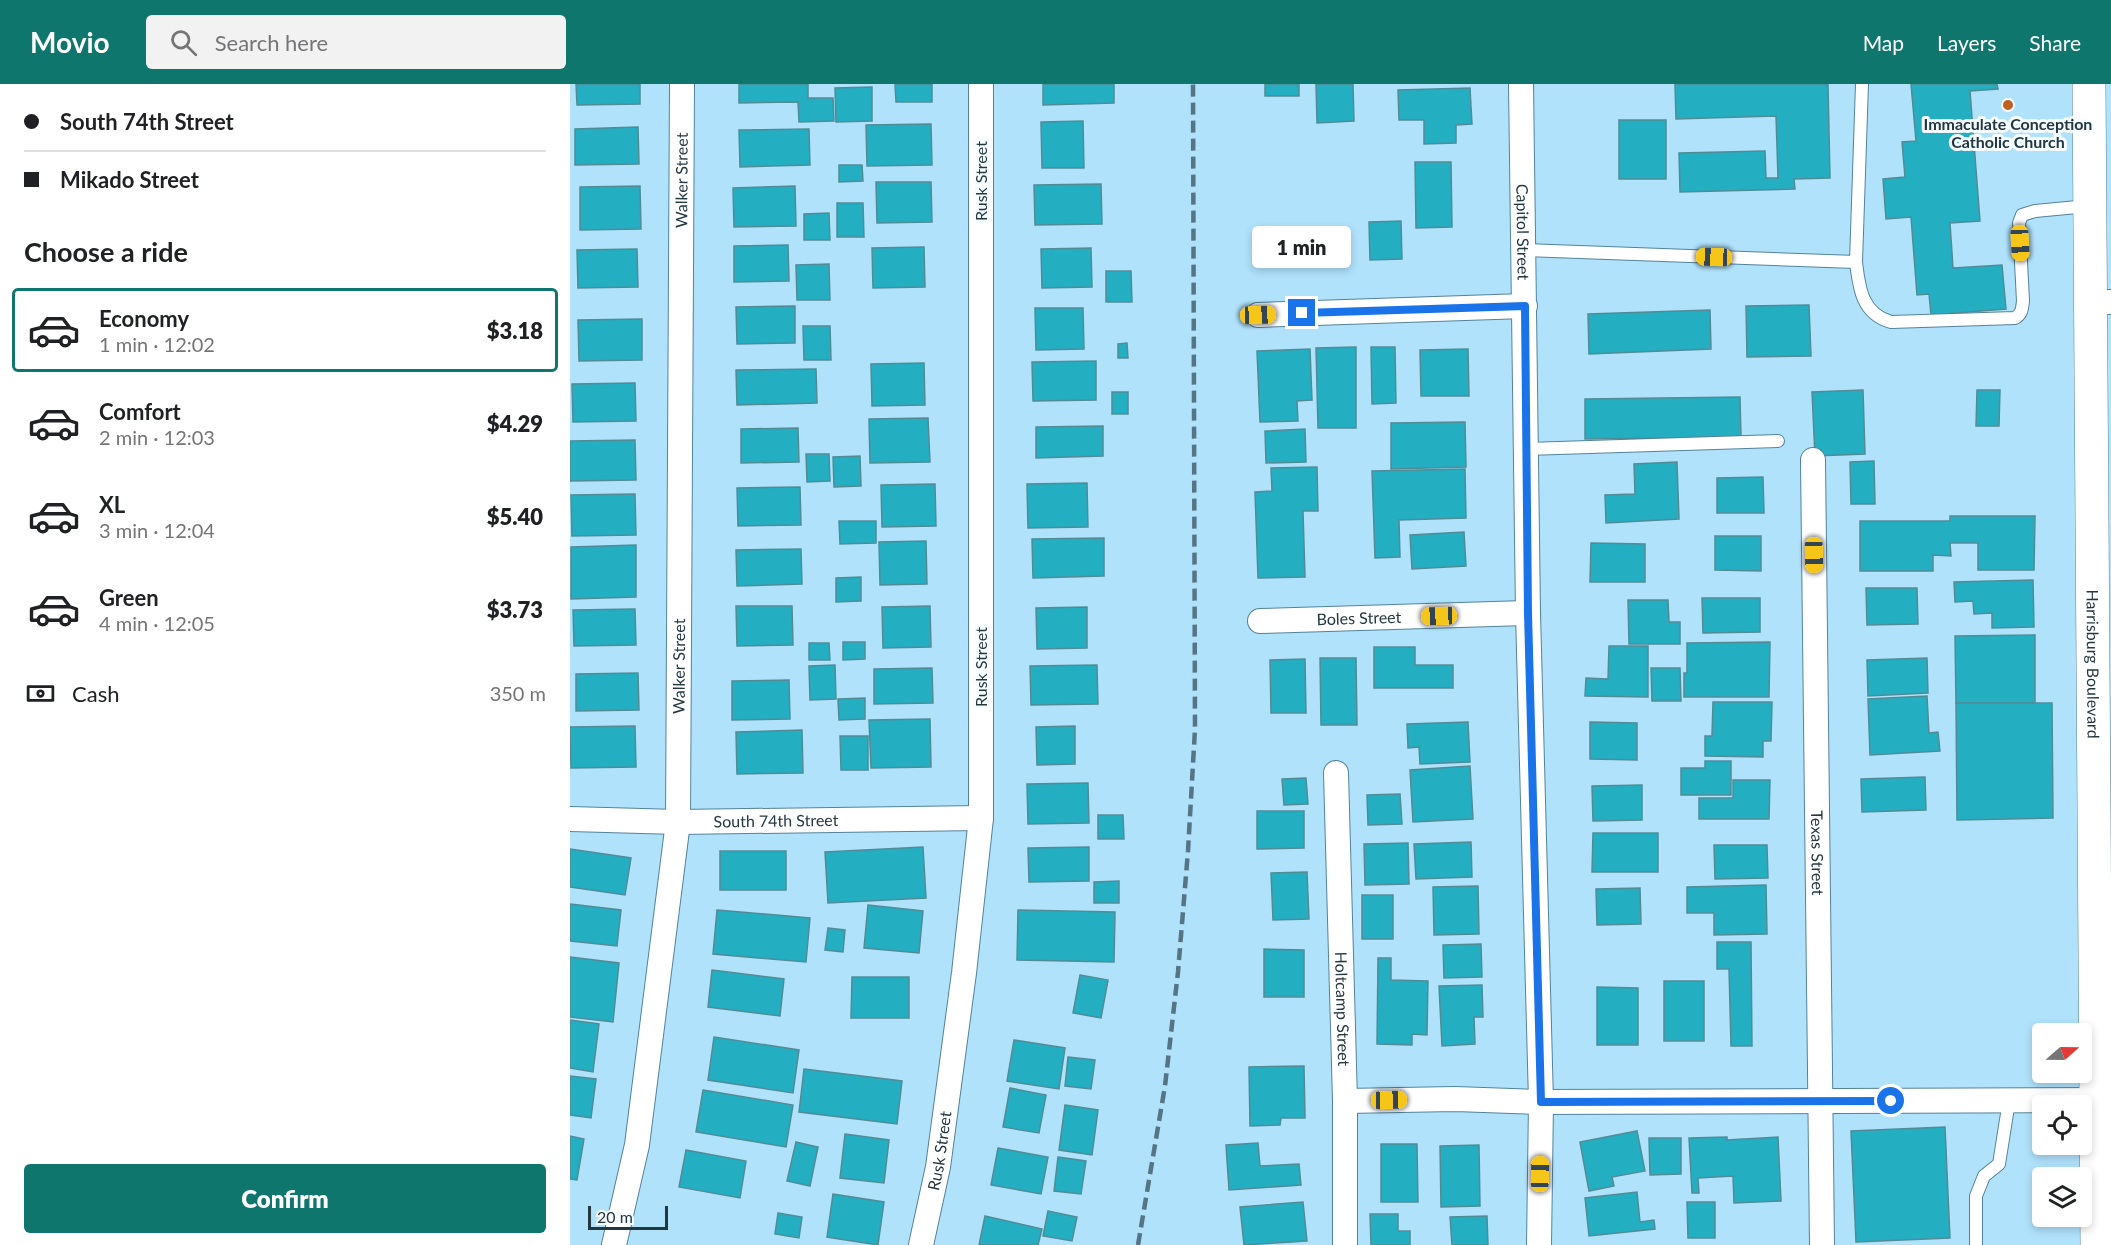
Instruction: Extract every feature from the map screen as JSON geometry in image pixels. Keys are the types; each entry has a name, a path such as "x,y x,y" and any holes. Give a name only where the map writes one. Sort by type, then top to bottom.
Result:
{"main road":[{"name":"Harrisburg Boulevard","path":"2089,84 2091,206 2102,302 2098,761 2103,847 2103,1100 2097,1245"}],"street":[{"name":"Walker Street","path":"614,1245 637,1145 678,822 682,84"},
{"name":"Rusk Street","path":"921,1245 938,1167 964,973 981,818 981,84"},
{"name":"Capitol Street","path":"1521,84 1528,613 1541,1102 1539,1245"},
{"path":"1258,315 1525,306"},
{"name":"Texas Street","path":"1813,460 1822,1245"},
{"name":"Boles Street","path":"1260,621 1528,613"},
{"name":"Holtcamp Street","path":"1336,773 1345,1101 1345,1245"},
{"name":"South 74th Street","path":"570,819 678,822 981,818"},
{"path":"1345,1101 1455,1099 1541,1102 2103,1100"}],"lane":[{"path":"1862,84 1856,262 1859,290 1871,312 1882,320 1891,322 2015,318 2019,315 2023,302 2019,223 2022,215 2036,211 2091,206"},
{"path":"1524,250 1856,262"},
{"path":"1527,449 1778,441"},
{"path":"1976,1245 1976,1196 1984,1176 1999,1164 2009,1101"}],"building":[{"path":"576,84 640,84 640,104 577,105"},
{"path":"739,84 808,84 808,98 833,98 834,121 799,122 798,102 739,103"},
{"path":"895,84 932,84 932,102 896,102"},
{"path":"1043,84 1114,84 1114,103 1043,105"},
{"path":"1265,84 1299,84 1299,96 1265,96"},
{"path":"1316,84 1353,84 1354,121 1317,123"},
{"path":"1675,84 1828,84 1830,178 1794,179 1795,189 1680,192 1679,153 1765,151 1766,178 1778,178 1776,116 1676,119"},
{"path":"1911,84 1997,84 1998,89 1970,91 1980,221 1950,223 1953,268 2002,265 2006,309 1931,315 1929,294 1917,295 1911,217 1886,219 1883,179 1905,177 1902,142 1916,141"},
{"path":"872,87 872,121 836,122 835,88"},
{"path":"1470,88 1472,124 1456,125 1456,143 1424,144 1424,120 1399,120 1398,90"},
{"path":"1619,120 1666,120 1666,179 1619,179"},
{"path":"1083,121 1084,168 1042,168 1041,122"},
{"path":"931,124 932,165 867,166 866,125"},
{"path":"638,127 639,164 575,165 575,129"},
{"path":"809,129 810,165 740,167 739,130"},
{"path":"1415,162 1451,162 1452,227 1416,228"},
{"path":"839,165 862,165 863,181 839,182"},
{"path":"876,182 931,182 932,222 877,223"},
{"path":"1101,184 1102,224 1035,225 1034,185"},
{"path":"640,186 641,229 580,230 580,187"},
{"path":"795,186 796,226 734,227 733,188"},
{"path":"837,203 863,203 864,237 837,237"},
{"path":"829,213 830,240 804,240 804,214"},
{"path":"1401,221 1402,259 1370,260 1369,222"},
{"path":"788,245 789,281 734,282 734,246"},
{"path":"924,247 925,287 873,288 872,248"},
{"path":"1091,248 1092,287 1042,288 1041,249"},
{"path":"637,249 638,287 578,288 577,250"},
{"path":"829,264 830,300 797,300 796,265"},
{"path":"1106,271 1131,271 1132,302 1106,302"},
{"path":"1809,305 1811,356 1747,357 1746,306"},
{"path":"795,306 795,343 737,344 736,307"},
{"path":"1035,308 1083,308 1084,349 1036,350"},
{"path":"1710,310 1711,349 1589,354 1588,314"},
{"path":"642,319 642,360 579,361 578,320"},
{"path":"803,326 830,326 831,360 804,360"},
{"path":"1127,343 1128,358 1118,358 1118,344"},
{"path":"1356,347 1356,428 1318,428 1316,348"},
{"path":"1371,347 1395,347 1396,403 1372,404"},
{"path":"1310,349 1312,400 1297,401 1298,421 1260,422 1257,351"},
{"path":"1468,349 1469,396 1421,396 1420,350"},
{"path":"1096,361 1096,400 1033,401 1032,362"},
{"path":"924,363 925,405 872,406 871,364"},
{"path":"816,369 817,403 737,405 736,370"},
{"path":"635,383 636,421 573,422 572,384"},
{"path":"1863,390 1865,454 1815,456 1812,392"},
{"path":"1977,390 2000,390 1999,426 1976,426"},
{"path":"1112,392 1128,392 1128,414 1112,414"},
{"path":"1740,397 1741,437 1585,439 1585,399"},
{"path":"928,418 930,462 870,463 869,419"},
{"path":"1465,422 1466,467 1391,469 1391,423"},
{"path":"1103,426 1103,456 1036,458 1036,427"},
{"path":"798,428 799,462 741,463 741,429"},
{"path":"1305,429 1306,462 1266,463 1265,431"},
{"path":"635,440 636,480 570,481 570,441"},
{"path":"806,454 829,454 830,481 807,482"},
{"path":"860,456 861,486 834,487 833,457"},
{"path":"1874,461 1875,504 1851,504 1850,462"},
{"path":"1677,462 1679,519 1606,523 1605,495 1635,494 1634,464"},
{"path":"1317,467 1318,511 1303,511 1305,577 1258,578 1255,492 1272,491 1271,468"},
{"path":"1465,469 1466,518 1399,520 1400,557 1375,558 1372,471"},
{"path":"1763,477 1764,513 1717,513 1717,478"},
{"path":"1087,483 1088,527 1028,528 1027,484"},
{"path":"935,484 936,526 882,527 881,485"},
{"path":"800,487 801,525 738,526 737,488"},
{"path":"635,494 636,535 572,536 571,495"},
{"path":"1950,516 2035,516 2034,570 1978,570 1978,543 1950,543 1951,556 1933,555 1933,571 1860,571 1860,521 1950,521"},
{"path":"839,521 876,521 876,543 840,544"},
{"path":"1464,532 1466,566 1412,569 1410,535"},
{"path":"1715,536 1761,536 1761,571 1715,570"},
{"path":"1104,538 1104,576 1033,578 1032,539"},
{"path":"926,541 927,584 880,585 879,542"},
{"path":"1591,543 1645,544 1645,582 1590,582"},
{"path":"636,545 636,597 571,599 571,547"},
{"path":"801,549 802,584 737,586 736,550"},
{"path":"861,577 861,601 836,602 836,578"},
{"path":"2033,580 2034,627 1992,628 1992,613 1974,614 1973,601 1955,602 1954,582"},
{"path":"1866,588 1917,588 1918,624 1867,625"},
{"path":"1702,598 1760,598 1760,632 1703,633"},
{"path":"1628,600 1668,600 1669,622 1680,622 1680,644 1629,644"},
{"path":"736,606 792,606 793,645 737,646"},
{"path":"930,606 931,647 883,648 882,607"},
{"path":"1087,607 1087,648 1037,649 1036,608"},
{"path":"635,609 636,645 574,646 573,610"},
{"path":"2035,635 2035,703 1956,703 1955,636"},
{"path":"843,642 865,642 865,659 843,660"},
{"path":"1770,642 1769,697 1684,697 1687,643"},
{"path":"809,643 829,643 830,660 809,660"},
{"path":"1609,646 1648,646 1648,697 1585,696 1586,678 1608,679"},
{"path":"1374,647 1415,647 1415,665 1453,665 1453,688 1374,688"},
{"path":"1320,658 1356,658 1357,725 1321,725"},
{"path":"1927,658 1928,693 1868,696 1867,660"},
{"path":"1305,659 1306,713 1271,713 1270,660"},
{"path":"835,665 836,699 810,700 809,666"},
{"path":"1097,665 1098,704 1031,705 1030,666"},
{"path":"932,668 933,703 874,704 874,669"},
{"path":"1651,668 1680,668 1681,701 1652,701"},
{"path":"638,673 639,710 576,711 576,674"},
{"path":"789,680 790,719 732,720 732,681"},
{"path":"1927,696 1929,733 1938,732 1940,751 1870,755 1868,699"},
{"path":"865,698 865,719 839,720 838,699"},
{"path":"1713,702 1772,702 1771,741 1763,741 1763,757 1705,756 1705,736 1712,736"},
{"path":"1956,703 2052,703 2053,818 1957,820"},
{"path":"930,719 931,767 871,768 869,720"},
{"path":"1468,722 1470,762 1420,764 1419,747 1408,748 1407,724"},
{"path":"1590,722 1637,723 1637,760 1590,759"},
{"path":"635,726 636,767 571,768 570,727"},
{"path":"1075,726 1075,764 1037,765 1036,727"},
{"path":"802,730 803,773 737,774 736,732"},
{"path":"840,736 868,736 868,770 841,770"},
{"path":"1705,761 1731,761 1731,795 1681,795 1681,768 1705,768"},
{"path":"1470,766 1473,819 1413,822 1410,770"},
{"path":"1925,777 1926,810 1862,812 1861,779"},
{"path":"1306,778 1308,804 1284,805 1282,779"},
{"path":"1733,780 1770,780 1769,819 1699,819 1699,798 1733,798"},
{"path":"1088,783 1089,823 1028,824 1027,784"},
{"path":"1642,785 1642,820 1593,821 1592,786"},
{"path":"1400,794 1402,824 1368,825 1367,795"},
{"path":"1257,811 1304,811 1304,848 1257,849"},
{"path":"1098,815 1123,815 1124,839 1098,839"},
{"path":"1593,833 1658,833 1658,872 1592,872"},
{"path":"1471,842 1472,877 1416,879 1414,844"},
{"path":"1408,843 1409,884 1365,885 1364,844"},
{"path":"1714,845 1767,845 1768,878 1715,879"},
{"path":"923,847 926,898 828,903 825,852"},
{"path":"1089,847 1089,881 1029,882 1028,848"},
{"path":"570,849 631,858 625,895 570,887"},
{"path":"720,851 786,851 786,890 720,890"},
{"path":"1307,872 1309,919 1273,920 1271,873"},
{"path":"1119,881 1119,903 1094,903 1094,882"},
{"path":"1766,885 1767,934 1714,935 1714,913 1687,913 1687,887"},
{"path":"1478,886 1479,934 1434,935 1433,887"},
{"path":"1640,888 1641,924 1597,925 1596,889"},
{"path":"1362,895 1393,895 1393,939 1362,939"},
{"path":"570,904 621,910 617,946 570,941"},
{"path":"868,905 923,911 919,953 864,948"},
{"path":"717,910 810,918 806,962 713,954"},
{"path":"1018,910 1115,912 1114,962 1017,960"},
{"path":"828,928 845,930 843,952 825,950"},
{"path":"1717,942 1751,942 1752,1046 1731,1046 1729,969 1717,969"},
{"path":"1481,944 1482,977 1444,978 1443,945"},
{"path":"1264,949 1304,950 1304,997 1264,997"},
{"path":"570,957 619,963 613,1022 570,1017"},
{"path":"1378,958 1391,958 1391,980 1428,981 1427,1035 1412,1034 1412,1045 1377,1044"},
{"path":"712,970 784,979 780,1016 708,1007"},
{"path":"1080,975 1108,980 1101,1018 1073,1013"},
{"path":"852,977 909,977 909,1018 851,1018"},
{"path":"1664,981 1704,981 1704,1041 1664,1041"},
{"path":"1482,985 1483,1017 1474,1017 1475,1044 1442,1046 1439,986"},
{"path":"1597,987 1638,988 1638,1045 1597,1045"},
{"path":"570,1020 599,1024 593,1072 570,1068"},
{"path":"714,1037 799,1050 793,1093 708,1080"},
{"path":"1014,1040 1065,1048 1059,1089 1007,1081"},
{"path":"1068,1057 1095,1060 1091,1089 1065,1086"},
{"path":"1304,1066 1305,1118 1281,1118 1280,1125 1250,1126 1249,1067"},
{"path":"804,1069 902,1081 897,1124 799,1112"},
{"path":"570,1076 596,1079 591,1118 570,1115"},
{"path":"1010,1088 1046,1095 1039,1133 1003,1127"},
{"path":"703,1090 793,1105 786,1147 696,1132"},
{"path":"1065,1105 1098,1110 1092,1155 1059,1150"},
{"path":"1945,1127 1950,1238 1856,1242 1851,1131"},
{"path":"1637,1131 1645,1171 1612,1177 1614,1186 1589,1191 1580,1142"},
{"path":"845,1134 889,1140 884,1183 840,1178"},
{"path":"570,1136 584,1139 577,1180 570,1179"},
{"path":"1727,1137 1727,1140 1778,1137 1781,1201 1734,1203 1733,1176 1698,1178 1699,1193 1692,1193 1689,1138"},
{"path":"1649,1138 1681,1138 1681,1174 1650,1175"},
{"path":"796,1142 818,1147 810,1186 787,1181"},
{"path":"1258,1143 1260,1166 1299,1164 1301,1185 1229,1190 1226,1145"},
{"path":"1381,1144 1417,1144 1418,1202 1381,1202"},
{"path":"1479,1145 1480,1206 1441,1207 1440,1146"},
{"path":"998,1148 1048,1157 1041,1194 991,1185"},
{"path":"686,1150 746,1161 740,1198 679,1187"},
{"path":"1058,1157 1086,1161 1081,1194 1054,1191"},
{"path":"1637,1192 1640,1222 1654,1220 1655,1229 1589,1236 1585,1198"},
{"path":"833,1194 884,1202 878,1245 827,1237"},
{"path":"1303,1202 1307,1241 1244,1245 1240,1207"},
{"path":"1687,1202 1715,1202 1715,1238 1688,1238"},
{"path":"1048,1211 1077,1217 1072,1241 1043,1236"},
{"path":"778,1213 802,1217 799,1238 775,1234"},
{"path":"1370,1214 1398,1214 1398,1231 1410,1231 1410,1245 1371,1245"},
{"path":"985,1216 1042,1229 1038,1245 979,1245"},
{"path":"1487,1216 1488,1245 1452,1245 1450,1217"}],"railway":[{"path":"1138,1245 1165,1086 1178,972 1195,729 1193,84"}],"place":[{"name":"Immaculate Conception Catholic Church","path":"2008,105"}],"route":[{"path":"1302,313 1525,306 1528,613 1541,1102 1891,1101"}]}
